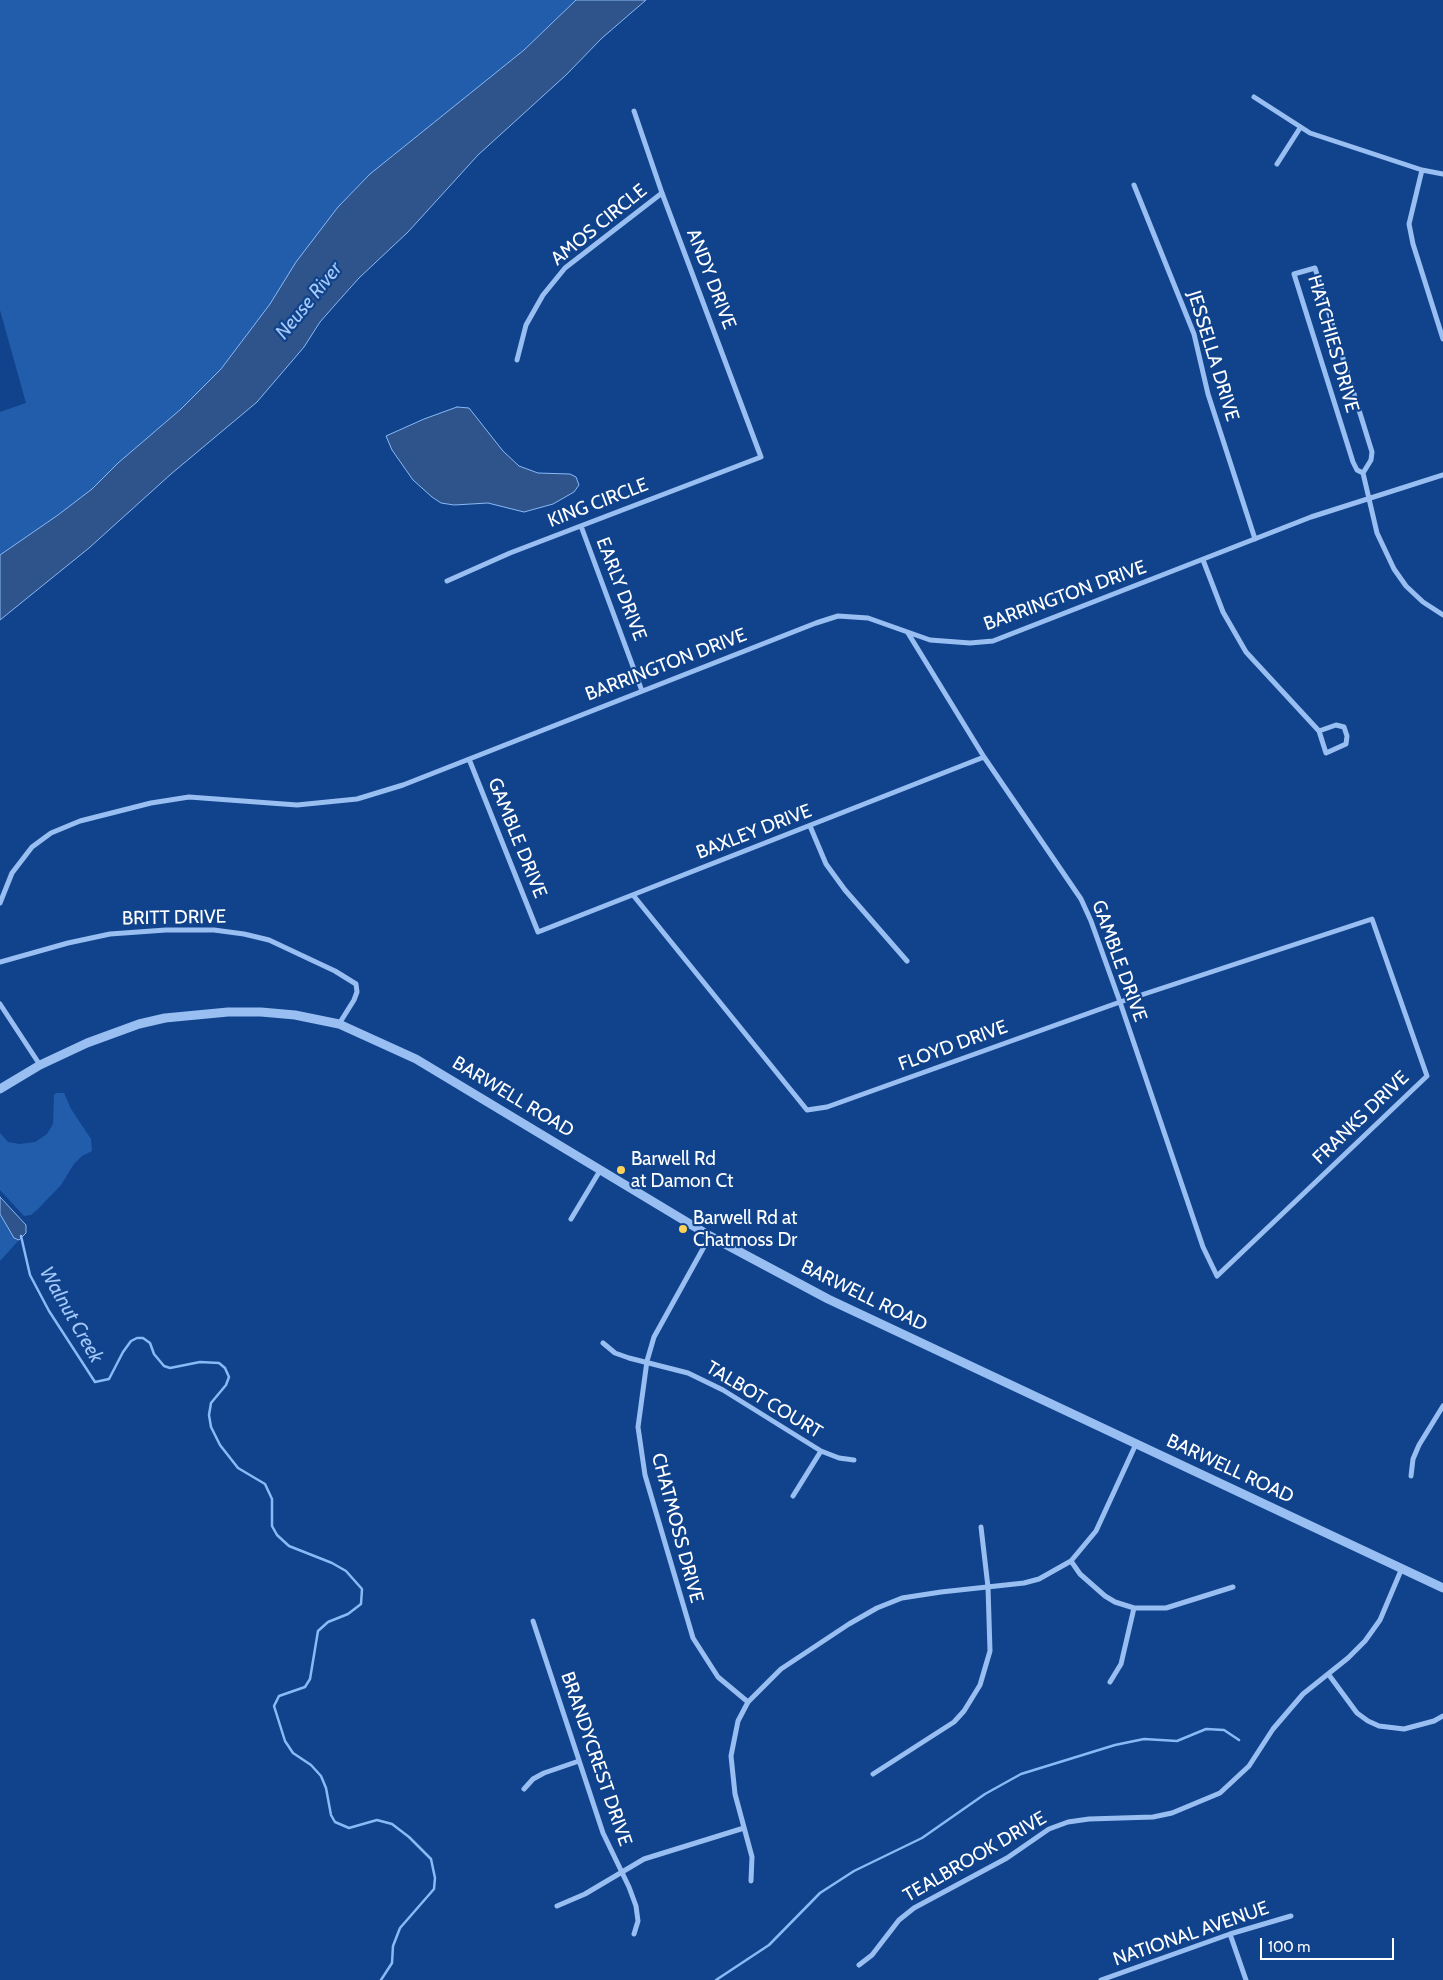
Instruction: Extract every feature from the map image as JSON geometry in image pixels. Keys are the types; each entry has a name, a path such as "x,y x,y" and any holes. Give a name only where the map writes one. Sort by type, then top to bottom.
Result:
{"street":[{"path":"1254,97 1300,128 1422,170 1443,174"},
{"name":"ANDY DRIVE","path":"634,111 662,193 761,457"},
{"path":"1277,164 1300,128"},
{"path":"1422,170 1409,224 1413,244 1443,339"},
{"name":"JESSELLA DRIVE","path":"1134,185 1194,334 1208,394 1255,539"},
{"name":"AMOS CIRCLE","path":"517,360 526,325 543,295 565,268 662,193"},
{"name":"HATCHIES DRIVE","path":"1363,473 1357,470 1353,462 1294,274 1315,268 1372,452 1371,460 1363,473 1376,533 1394,569 1423,602 1443,615"},
{"name":"KING CIRCLE","path":"447,581 510,553 761,457"},
{"name":"BARRINGTON DRIVE","path":"0,903 2,889 18,863 32,847 51,833 80,821 151,803 189,797 297,805 336,803 381,793 838,616 868,618 930,640 954,642 993,641 1255,539 1368,498 1443,475"},
{"name":"EARLY DRIVE","path":"581,526 642,691"},
{"path":"1203,560 1223,612 1237,639 1257,665 1319,731 1326,753 1346,744 1347,736 1344,727 1336,725 1319,731"},
{"name":"GAMBLE DRIVE","path":"908,633 984,757 1081,899 1091,921 1120,1002 1203,1247 1217,1276"},
{"name":"BAXLEY DRIVE","path":"536,929 538,932 984,757"},
{"name":"GAMBLE DRIVE","path":"469,759 536,929"},
{"path":"810,826 826,864 844,890 907,962"},
{"name":"FLOYD DRIVE","path":"633,895 807,1110 827,1107 1120,1002 1371,920"},
{"name":"FRANKS DRIVE","path":"1217,1276 1427,1076 1371,920"},
{"name":"BRITT DRIVE","path":"0,962 68,943 110,934 166,930 214,930 244,934 270,940 335,971 356,984 357,992 354,1000 339,1024"},
{"path":"0,1004 40,1065"},
{"name":"BARWELL ROAD","path":"0,1089 40,1065 117,1031 139,1024 189,1014 268,1012 339,1024 416,1059 602,1169 710,1236 828,1299 1443,1588"},
{"path":"571,1219 602,1169"},
{"name":"CHATMOSS DRIVE","path":"710,1236 665,1314 647,1361 638,1427 645,1475 693,1638 708,1665 718,1678 748,1702"},
{"name":"TALBOT COURT","path":"603,1344 615,1353 688,1373 723,1390 821,1451 839,1458 854,1460"},
{"path":"1411,1476 1413,1459 1419,1445 1443,1406"},
{"path":"751,1882 752,1857 734,1794 731,1756 738,1721 748,1702 781,1669 848,1624 877,1608 902,1598 1024,1584 1039,1579 1071,1561 1096,1531 1137,1443"},
{"path":"793,1496 821,1451"},
{"path":"873,1774 954,1722 973,1697 983,1677 990,1651 988,1588 981,1526"},
{"path":"1071,1561 1080,1574 1105,1596 1115,1602 1134,1608 1166,1608 1233,1587"},
{"name":"TEALBROOK DRIVE","path":"860,1965 872,1955 899,1920 914,1908 1007,1858 1049,1829 1068,1822 1089,1819 1153,1817 1172,1812 1220,1793 1249,1766 1273,1729 1303,1694 1329,1675 1365,1640 1380,1620 1402,1568"},
{"path":"1110,1682 1121,1664 1134,1608"},
{"name":"BRANDYCREST DRIVE","path":"533,1621 603,1833 636,1906 638,1921 634,1934"},
{"path":"1329,1675 1357,1713 1379,1726 1404,1729 1434,1722 1443,1716"},
{"path":"524,1789 533,1779 544,1773 579,1761"},
{"path":"557,1906 585,1894 661,1852 744,1828"},
{"name":"NATIONAL AVENUE","path":"1101,1980 1230,1934 1291,1916"},
{"path":"1230,1934 1246,1980"}],"shaded area":[{"path":"0,0 576,0 524,50 370,174 338,207 297,262 270,304 221,369 181,409 118,463 92,489 0,555 0,412 26,403 0,310"},
{"path":"56,1093 64,1093 71,1109 91,1139 92,1151 82,1156 74,1164 61,1185 38,1209 31,1215 24,1216 0,1190 0,1133 8,1142 19,1144 35,1142 47,1134 53,1124 54,1095"},
{"path":"0,1214 14,1238 19,1240 0,1261"}],"water":[{"name":"Neuse River","path":"576,0 646,0 602,38 566,75 478,155 408,232 359,278 320,322 304,347 257,402 171,474 89,548 0,620 0,555 92,489 118,463 181,409 221,369 270,304 296,262 338,207 370,174 524,50"},
{"path":"457,407 469,408 503,451 519,466 538,473 570,474 576,477 579,485 574,492 553,504 524,512 488,503 454,505 441,503 413,480 392,450 386,436"},
{"path":"0,1197 26,1225 26,1233 19,1240 14,1238 0,1214"}],"waterway":[{"name":"Walnut Creek","path":"21,1236 30,1275 49,1311 95,1382 109,1379 123,1352 131,1341 137,1338 143,1338 150,1343 154,1354 164,1366 170,1368 200,1362 219,1363 225,1368 229,1377 226,1385 211,1403 209,1415 211,1427 220,1445 238,1468 265,1484 272,1499 272,1526 277,1535 289,1546 332,1563 346,1571 362,1589 361,1604 348,1614 328,1622 318,1631 310,1679 305,1687 279,1696 274,1706 285,1741 293,1753 311,1765 321,1776 326,1788 331,1815 335,1822 349,1828 377,1820 392,1824 409,1837 431,1859 435,1878 434,1889 400,1928 393,1946 392,1963 381,1980"},
{"path":"716,1980 769,1945 820,1893 854,1871 922,1838 985,1794 1021,1774 1115,1745 1144,1739 1177,1741 1206,1729 1224,1730 1239,1740"}],"place":[{"name":"Barwell Rd at Damon Ct","path":"621,1170"},
{"name":"Barwell Rd at Chatmoss Dr","path":"683,1229"}]}
